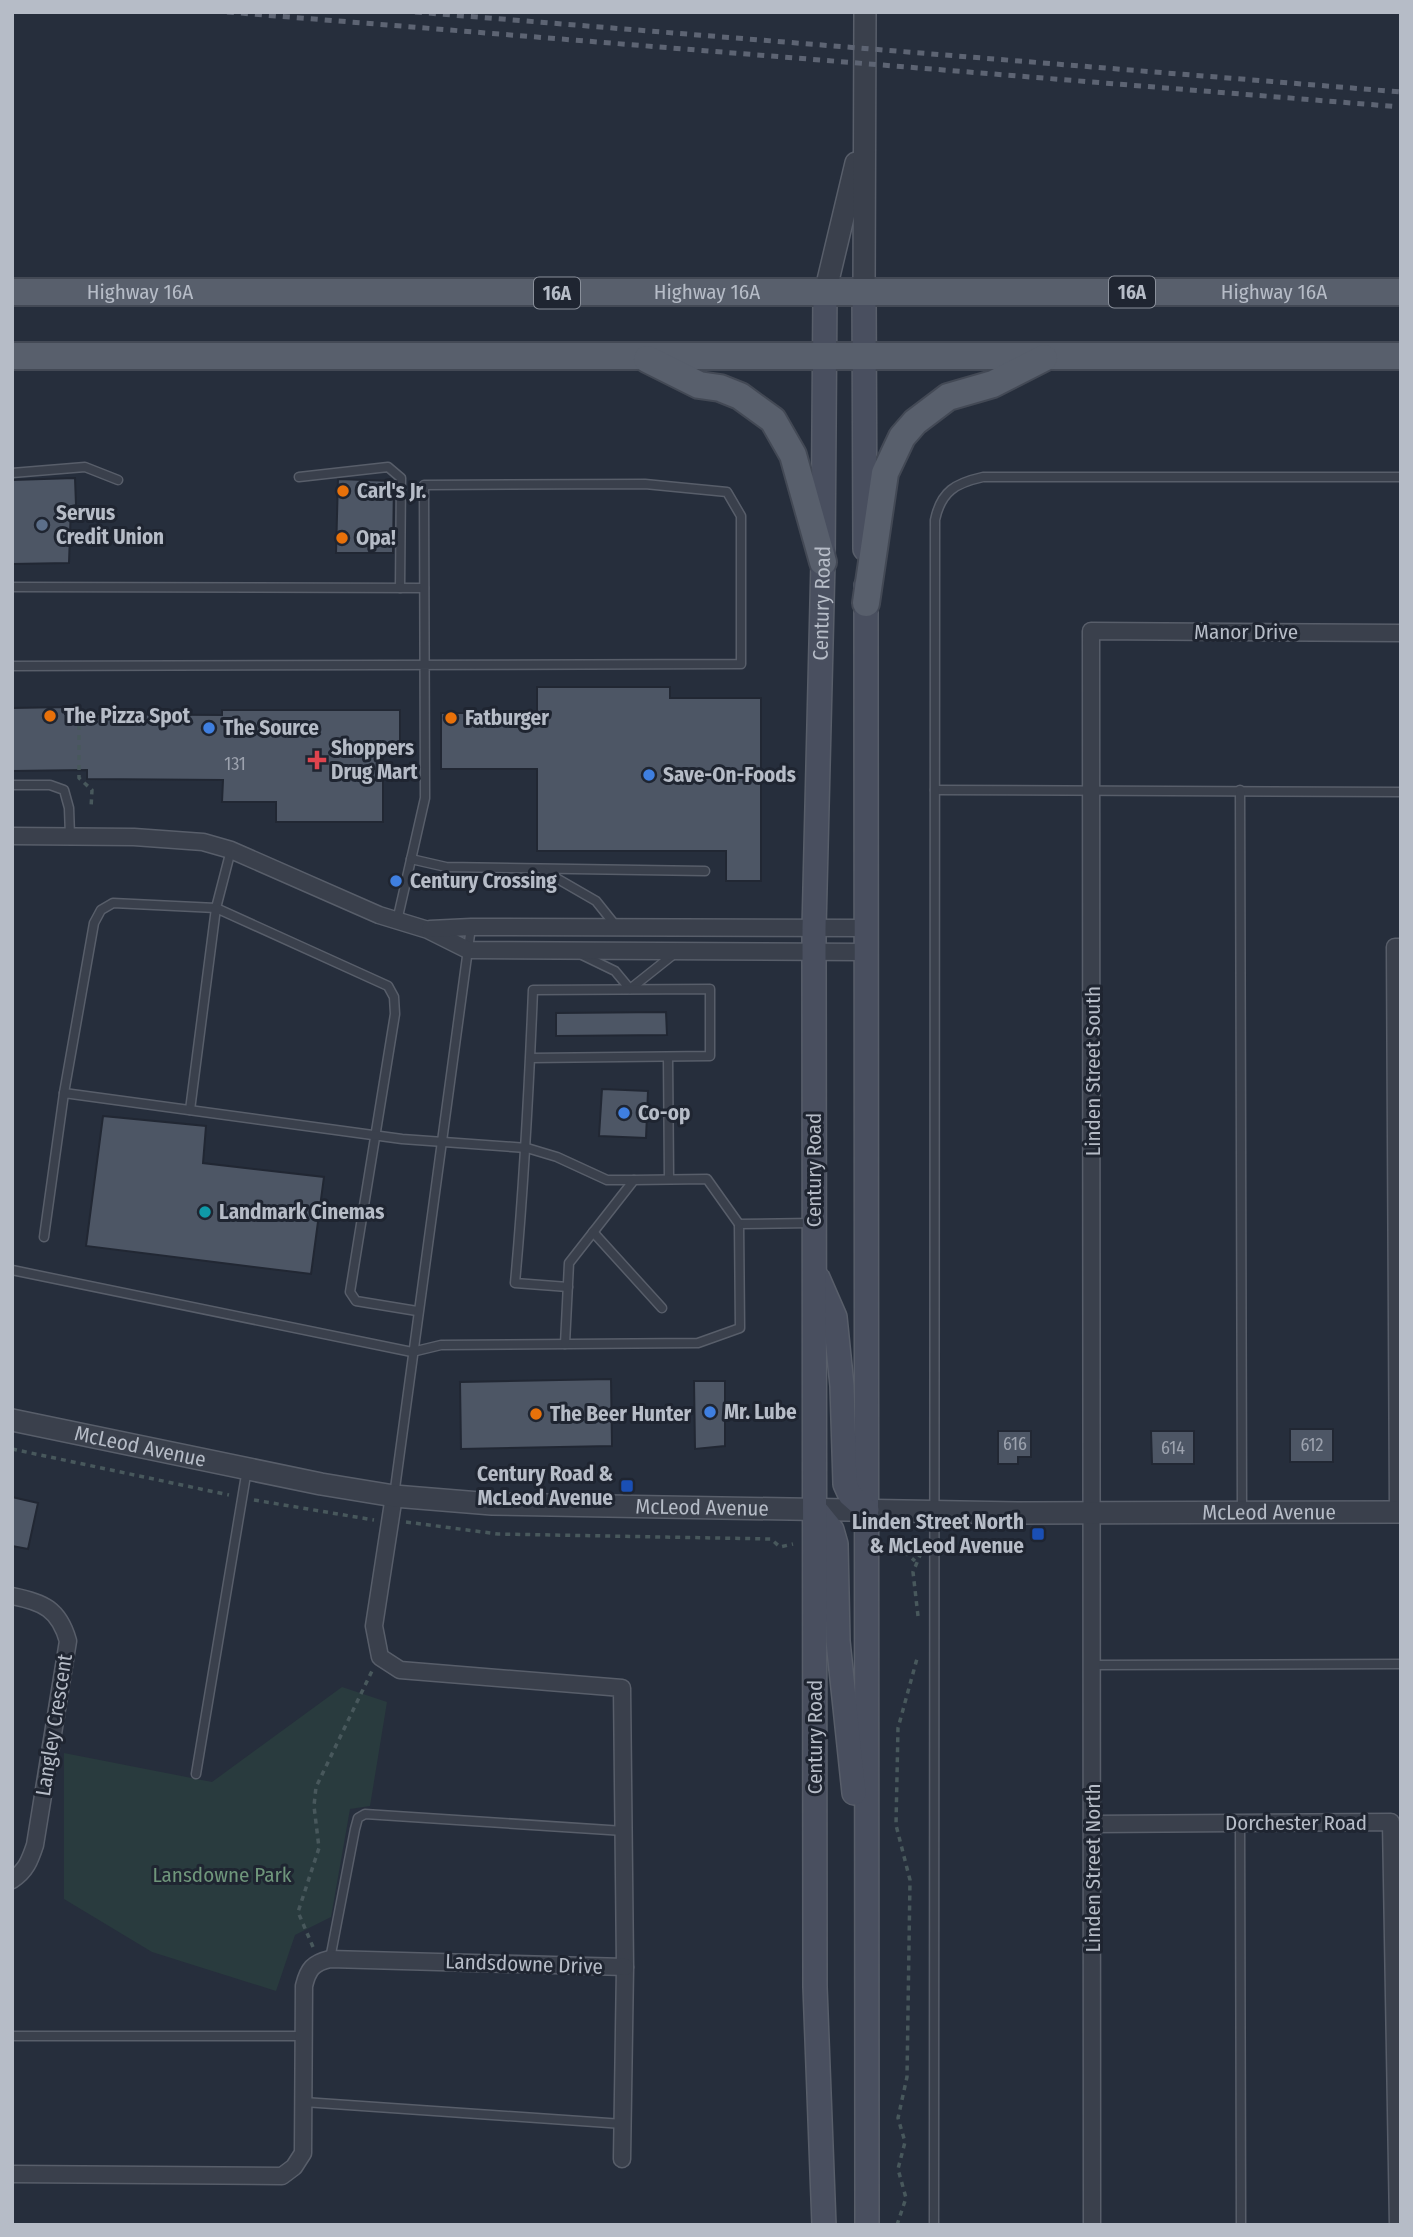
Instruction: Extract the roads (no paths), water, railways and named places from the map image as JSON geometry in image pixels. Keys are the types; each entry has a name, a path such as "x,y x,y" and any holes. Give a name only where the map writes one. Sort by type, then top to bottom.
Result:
{"main road":[{"name":"Highway 16A","path":"12,292 1401,292"},
{"name":"Century Road","path":"824,2225 815,1987 814,929 823,562 825,293"},
{"name":"Century Road","path":"864,293 867,2225"},
{"path":"866,603 885,473 902,437 915,422 948,397 993,384 1050,355"},
{"path":"12,356 1401,356"},
{"path":"642,356 699,385 720,388 740,396 773,420 793,455 823,562"},
{"path":"814,1270 835,1317 842,1385 845,1484 850,1495 867,1510"},
{"path":"815,1508 832,1530 836,1544 838,1641 867,1911"}],"street":[{"name":"Century Road","path":"864,293 865,12"},
{"name":"Century Road","path":"825,293 866,120"},
{"name":"Manor Drive","path":"1091,631 1401,633"},
{"name":"Linden Street South","path":"1091,631 1093,1512"},
{"path":"12,836 203,842 231,849 397,921 428,930 468,950 865,952"},
{"path":"428,930 471,926 865,928"},
{"path":"1399,1512 1395,947 1401,947"},
{"name":"McLeod Avenue","path":"12,1420 247,1469 394,1496 581,1507 1399,1512"},
{"name":"Landsdowne Drive","path":"324,1960 625,1966 622,1688 400,1670 380,1657 374,1626 394,1496"},
{"name":"Linden Street North","path":"1092,2225 1093,1512"},
{"name":"Langley Crescent","path":"12,1596 43,1602 56,1613 68,1641 35,1845 30,1861 12,1880"},
{"name":"Dorchester Road","path":"1093,1824 1391,1822 1399,2221"},
{"path":"12,2174 282,2176 295,2167 303,2153 304,1986 307,1972 324,1960"},
{"path":"622,2159 625,1966"}],"lane":[{"path":"12,473 85,467 118,480"},
{"path":"299,477 388,467 397,471 401,478 400,588"},
{"path":"934,2225 935,520 939,503 949,489 983,477 1401,477"},
{"path":"12,666 424,664 741,664 741,516 727,492 686,486 424,485 424,664 425,798 397,921"},
{"path":"12,587 424,588"},
{"path":"12,786 50,785 64,790 69,808 70,836"},
{"path":"935,790 1401,792"},
{"path":"1240,790 1242,1510"},
{"path":"190,1110 216,908 231,849"},
{"path":"411,859 446,867 705,871"},
{"path":"541,869 596,901 618,928"},
{"path":"44,1237 64,1093 94,923 101,910 113,903 216,908 388,986 394,997 394,1014 350,1292 356,1301 417,1311"},
{"path":"394,1496 471,926"},
{"path":"573,950 615,971 631,989"},
{"path":"631,989 678,951"},
{"path":"531,1058 710,1056 710,989 533,990 527,1148 515,1283 568,1287"},
{"path":"667,1057 669,1178"},
{"path":"12,1270 412,1352 441,1345 698,1343 740,1328 739,1224 707,1179 607,1180 557,1157 527,1148 440,1143 64,1093"},
{"path":"565,1344 569,1262 634,1180"},
{"path":"739,1224 814,1223"},
{"path":"593,1232 662,1307"},
{"path":"196,1774 247,1469"},
{"path":"1093,1665 1401,1664"},
{"path":"324,1960 358,1818 365,1814 624,1831"},
{"path":"1240,1823 1241,2225"},
{"path":"12,2036 304,2036"},
{"path":"304,2102 623,2124"}],"railway":[{"path":"227,12 1401,107"},
{"path":"415,12 1401,92"}],"place":[{"name":"Carl's Jr.","path":"343,491"},
{"name":"Servus Credit Union","path":"42,525"},
{"name":"Opa!","path":"342,538"},
{"name":"The Pizza Spot","path":"50,716"},
{"name":"Fatburger","path":"451,718"},
{"name":"The Source","path":"209,728"},
{"name":"Shoppers Drug Mart","path":"317,760"},
{"name":"Save-On-Foods","path":"649,775"},
{"name":"Century Crossing","path":"396,881"},
{"name":"Co-op","path":"624,1113"},
{"name":"Landmark Cinemas","path":"205,1212"},
{"name":"Mr. Lube","path":"710,1412"},
{"name":"The Beer Hunter","path":"536,1414"},
{"name":"Century Road & McLeod Avenue","path":"627,1486"},
{"name":"Linden Street North & McLeod Avenue","path":"1038,1534"}],"park label":[{"name":"Lansdowne Park","path":"222,1875"}]}
